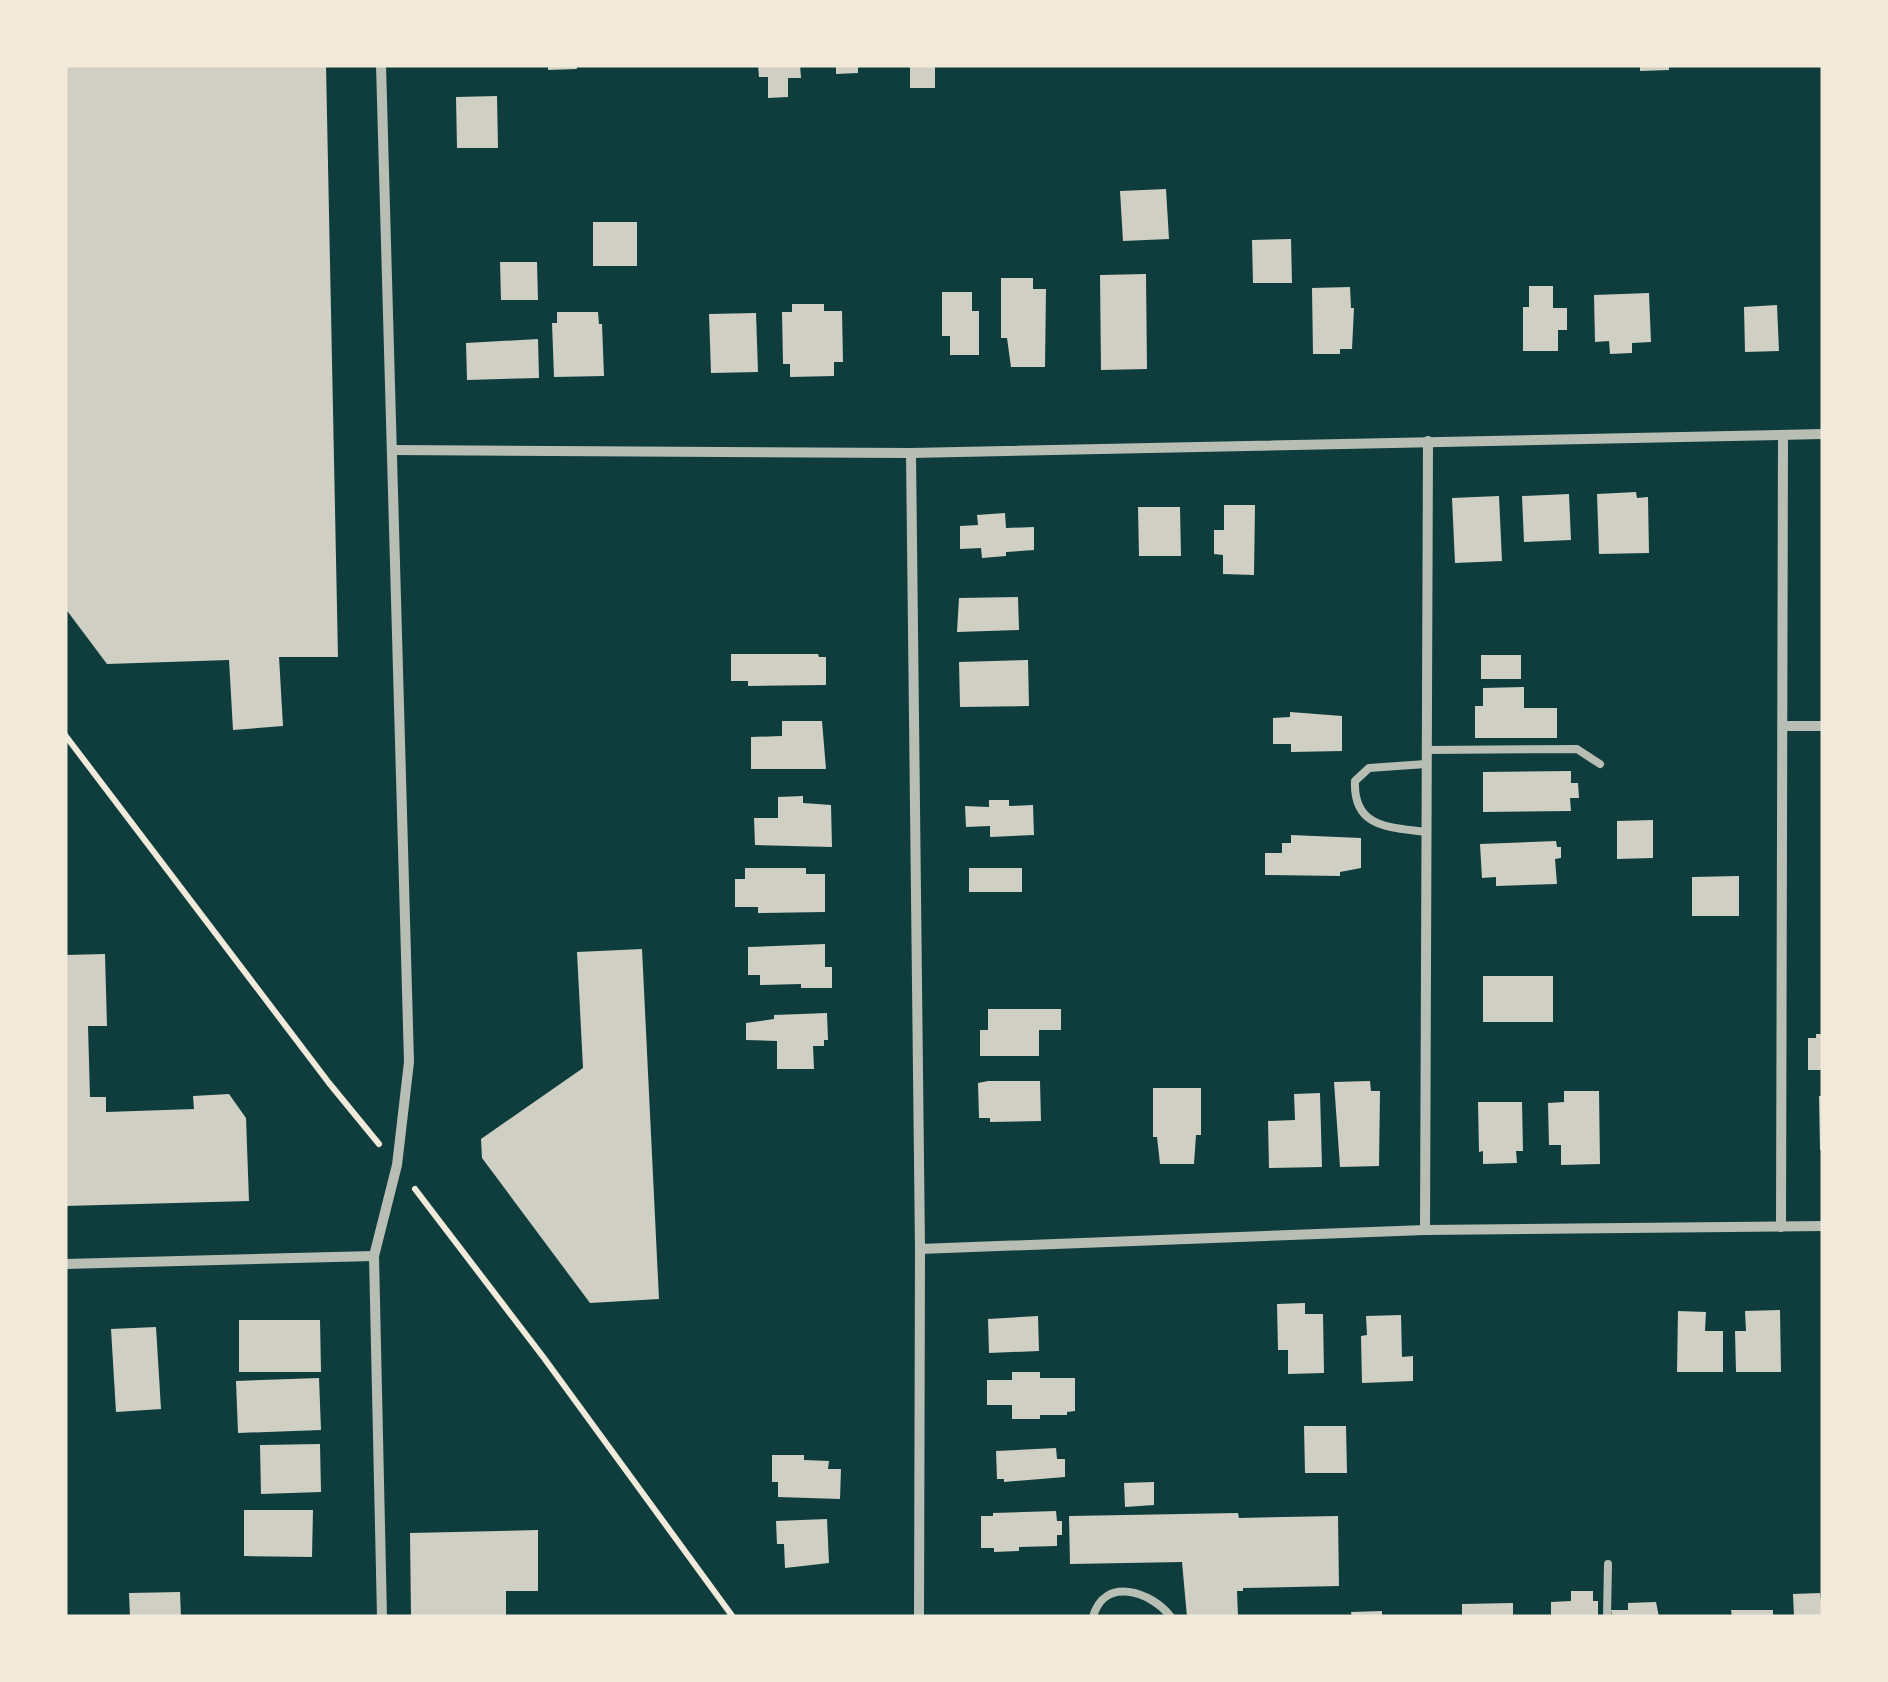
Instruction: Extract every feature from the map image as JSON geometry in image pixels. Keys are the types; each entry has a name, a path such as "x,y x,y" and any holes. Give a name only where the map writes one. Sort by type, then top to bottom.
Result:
{"street":[{"path":"382,65 409,1062 397,1165 374,1256 382,1617"},
{"path":"393,450 911,453 1823,434"},
{"path":"1781,1227 1783,435"},
{"path":"1424,1230 1428,441"},
{"path":"911,453 920,1249 919,1617"},
{"path":"1784,726 1823,726"},
{"path":"920,1249 1424,1230 1823,1226"},
{"path":"65,1264 374,1256"}],"lane":[{"path":"1426,750 1577,748 1600,764"},
{"path":"1426,764 1369,768 1354,781 1361,811 1374,824 1426,832"},
{"path":"1607,1617 1608,1564"},
{"path":"1094,1617 1097,1604 1105,1596 1127,1592 1150,1595 1171,1617"}],"building":[{"path":"65,65 326,65 338,657 279,657 283,726 233,730 229,660 107,664 65,608"},
{"path":"548,65 576,65 577,69 548,70"},
{"path":"758,65 800,65 801,78 788,78 788,97 768,98 768,77 759,77"},
{"path":"836,65 858,65 858,73 836,74"},
{"path":"910,65 935,65 935,88 910,88"},
{"path":"1640,65 1669,65 1669,70 1640,71"},
{"path":"497,96 498,148 457,148 456,97"},
{"path":"1166,189 1169,239 1123,241 1120,191"},
{"path":"593,222 637,222 637,266 593,266"},
{"path":"1291,239 1292,283 1253,283 1252,240"},
{"path":"500,262 537,262 538,300 501,300"},
{"path":"1146,274 1147,369 1101,370 1100,275"},
{"path":"1001,278 1033,278 1033,289 1046,289 1045,367 1011,367 1007,338 1001,338"},
{"path":"1529,286 1553,286 1553,308 1567,308 1567,330 1558,330 1558,351 1523,351 1523,307 1529,307"},
{"path":"1350,287 1354,308 1352,349 1340,349 1340,354 1313,354 1312,288"},
{"path":"942,292 972,292 972,311 979,311 979,355 950,355 950,336 942,336"},
{"path":"1649,293 1651,342 1632,343 1632,353 1610,354 1609,341 1595,342 1594,295"},
{"path":"792,304 824,304 824,311 842,311 843,362 834,362 834,376 790,377 790,364 783,364 782,312 792,312"},
{"path":"1777,305 1779,351 1745,352 1744,307"},
{"path":"557,312 598,312 604,376 554,377 552,323 557,323"},
{"path":"756,313 758,372 711,373 709,314"},
{"path":"538,339 539,378 467,380 466,343"},
{"path":"1636,492 1637,498 1648,497 1649,553 1599,554 1597,494"},
{"path":"1569,494 1571,540 1524,542 1522,496"},
{"path":"1499,496 1502,561 1455,563 1452,498"},
{"path":"1224,505 1255,505 1254,575 1223,574 1223,555 1214,554 1214,530 1224,530"},
{"path":"1138,507 1180,507 1181,556 1139,556"},
{"path":"1005,513 1006,528 1034,527 1034,550 982,558 981,548 960,549 960,526 978,525 977,515"},
{"path":"1018,597 1019,630 957,632 959,598"},
{"path":"731,654 818,654 826,657 826,685 748,686 748,681 731,681"},
{"path":"1481,655 1521,655 1521,679 1481,679"},
{"path":"1028,660 1029,706 960,707 959,662"},
{"path":"1524,687 1524,708 1557,708 1557,738 1475,738 1475,706 1483,706 1483,688"},
{"path":"1290,712 1342,716 1342,751 1291,752 1291,744 1273,744 1273,718 1290,717"},
{"path":"782,721 822,721 826,769 751,769 751,737 782,736"},
{"path":"1571,771 1571,783 1578,783 1579,798 1570,798 1571,811 1483,812 1483,772"},
{"path":"803,796 803,803 831,805 832,847 755,845 754,818 778,818 778,797"},
{"path":"989,800 1009,800 1009,806 1033,805 1034,835 990,837 990,826 966,827 965,806 989,807"},
{"path":"1653,820 1653,858 1617,859 1617,821"},
{"path":"1291,835 1361,838 1361,868 1340,872 1340,876 1265,875 1265,853 1282,853 1282,843 1291,843"},
{"path":"1556,841 1557,847 1561,847 1561,858 1555,859 1557,884 1496,886 1496,877 1482,878 1480,844"},
{"path":"745,868 806,868 806,874 825,874 825,912 758,913 758,907 735,907 735,879 745,879"},
{"path":"969,868 1022,868 1022,892 969,892"},
{"path":"1739,876 1739,916 1692,916 1692,877"},
{"path":"825,944 825,967 832,967 832,988 760,985 760,975 748,975 748,947"},
{"path":"642,949 659,1299 590,1303 482,1158 481,1139 583,1068 577,952"},
{"path":"105,954 107,1026 88,1026 90,1097 106,1097 106,1112 194,1109 193,1096 229,1094 246,1118 249,1201 65,1206 65,955"},
{"path":"1483,976 1553,976 1553,1022 1483,1022"},
{"path":"988,1009 1061,1009 1061,1030 1039,1030 1039,1056 980,1056 980,1030 988,1030"},
{"path":"827,1013 828,1040 824,1040 824,1046 813,1046 814,1069 777,1069 777,1041 746,1040 746,1023 774,1019 774,1015"},
{"path":"1816,1034 1823,1034 1823,1070 1808,1070 1808,1038 1816,1038"},
{"path":"1040,1081 1041,1121 990,1122 990,1118 979,1118 978,1083"},
{"path":"1370,1081 1371,1091 1380,1091 1379,1166 1340,1167 1334,1082"},
{"path":"1153,1088 1201,1088 1201,1135 1196,1135 1194,1164 1160,1164 1157,1137 1153,1137"},
{"path":"1564,1091 1599,1091 1600,1164 1561,1165 1561,1145 1549,1145 1548,1103 1564,1102"},
{"path":"1320,1093 1322,1167 1269,1168 1268,1121 1295,1120 1294,1094"},
{"path":"1819,1096 1823,1096 1823,1150 1820,1150"},
{"path":"1478,1102 1522,1102 1523,1151 1516,1151 1517,1163 1483,1164 1483,1151 1479,1152"},
{"path":"1305,1303 1305,1314 1323,1314 1324,1373 1288,1374 1288,1350 1278,1350 1277,1304"},
{"path":"1780,1310 1781,1372 1736,1372 1735,1331 1746,1331 1745,1311"},
{"path":"1678,1311 1706,1312 1705,1331 1723,1331 1723,1372 1677,1372"},
{"path":"1401,1315 1402,1357 1413,1356 1413,1381 1362,1383 1361,1336 1367,1335 1366,1316"},
{"path":"1038,1316 1039,1351 989,1353 988,1319"},
{"path":"239,1320 320,1320 321,1372 239,1372"},
{"path":"156,1327 161,1409 116,1412 111,1329"},
{"path":"1012,1372 1040,1372 1040,1378 1075,1378 1075,1411 1067,1415 1040,1415 1040,1419 1012,1419 1012,1405 987,1405 987,1380 1012,1380"},
{"path":"319,1378 321,1430 238,1433 236,1381"},
{"path":"1304,1426 1346,1426 1347,1473 1305,1473"},
{"path":"320,1444 321,1492 261,1494 260,1445"},
{"path":"1056,1448 1057,1459 1065,1459 1065,1477 1004,1482 997,1479 996,1451"},
{"path":"772,1455 804,1455 804,1460 829,1461 828,1469 841,1469 840,1499 778,1497 778,1482 772,1482"},
{"path":"1154,1482 1154,1505 1125,1507 1124,1483"},
{"path":"244,1510 313,1510 312,1557 244,1556"},
{"path":"1056,1511 1057,1521 1062,1521 1057,1546 994,1552 994,1548 981,1548 981,1516"},
{"path":"1238,1513 1239,1518 1338,1516 1339,1586 1243,1588 1237,1591 1238,1616 1187,1617 1182,1562 1070,1564 1069,1516"},
{"path":"827,1519 829,1563 785,1568 784,1544 777,1544 776,1521"},
{"path":"538,1530 538,1591 506,1591 506,1617 411,1617 410,1533"},
{"path":"1571,1591 1593,1591 1593,1601 1598,1601 1598,1617 1551,1617 1551,1602 1571,1601"},
{"path":"180,1592 181,1617 130,1617 129,1593"},
{"path":"1820,1593 1823,1617 1794,1617 1793,1594"},
{"path":"1656,1602 1659,1617 1612,1617 1611,1610 1628,1610 1628,1603"},
{"path":"1513,1603 1513,1617 1462,1617 1462,1604"},
{"path":"1731,1610 1773,1610 1773,1617 1732,1617"},
{"path":"1382,1611 1382,1617 1352,1617 1351,1612"}]}
